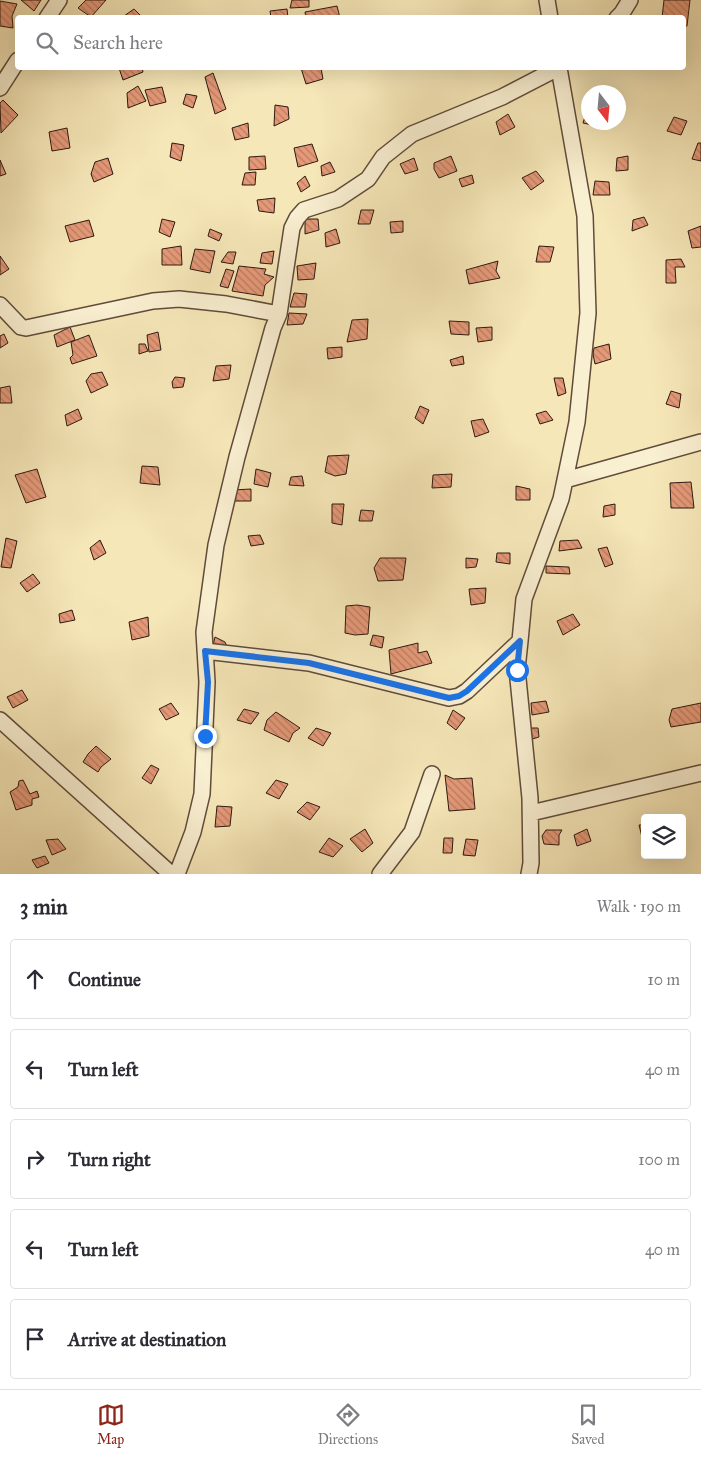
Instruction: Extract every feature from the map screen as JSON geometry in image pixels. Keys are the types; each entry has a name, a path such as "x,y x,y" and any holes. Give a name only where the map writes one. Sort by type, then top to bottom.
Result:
{"street":[{"path":"49,15 59,0"},
{"path":"547,0 550,15"},
{"path":"620,15 630,0"},
{"path":"0,88 15,65"},
{"path":"177,874 194,832 202,794 208,682 204,632 216,545 237,457 273,328 279,314 292,228 304,210 338,199 368,179 383,157 412,134 502,97 555,70"},
{"path":"529,874 531,863 530,798 517,670 524,599 561,499 577,422 588,313 585,216 559,70"},
{"path":"0,305 21,327 26,328 153,301 179,299 226,304 279,314"},
{"path":"565,480 701,442"},
{"path":"205,651 309,663 449,698 459,696 467,691 520,641"},
{"path":"0,720 171,874"},
{"path":"530,813 701,772"},
{"path":"380,874 412,832 432,774"}],"building":[{"path":"21,0 41,0 34,11"},
{"path":"86,0 106,0 93,15 88,15 78,8"},
{"path":"292,0 309,0 309,7 290,8"},
{"path":"664,0 690,0 687,26 686,15 662,15"},
{"path":"0,1 17,4 12,16 13,28 0,26"},
{"path":"337,6 339,15 306,15 305,12"},
{"path":"134,9 140,15 125,15"},
{"path":"287,9 288,15 271,15 270,11"},
{"path":"120,70 142,70 143,72 123,80"},
{"path":"302,70 321,70 323,79 306,84"},
{"path":"213,73 226,109 215,114 205,77"},
{"path":"138,86 146,101 128,108 127,93"},
{"path":"162,87 166,102 150,106 145,90"},
{"path":"186,94 197,96 193,108 183,104"},
{"path":"3,100 18,115 1,133 0,103"},
{"path":"275,105 288,107 289,119 274,126"},
{"path":"508,114 515,127 500,135 496,122"},
{"path":"674,117 687,121 681,135 667,131"},
{"path":"248,123 249,137 235,140 232,128"},
{"path":"67,128 70,148 52,151 49,132"},
{"path":"172,143 184,145 181,161 170,157"},
{"path":"698,143 701,143 701,161 692,159"},
{"path":"312,144 318,161 298,167 294,148"},
{"path":"265,156 266,169 249,170 249,157"},
{"path":"451,156 457,171 439,178 434,169 434,163"},
{"path":"628,156 628,170 616,171 617,158"},
{"path":"108,158 113,174 94,182 91,174 95,162"},
{"path":"414,158 418,170 405,174 400,164"},
{"path":"0,160 6,174 0,176"},
{"path":"330,162 335,172 322,176 321,166"},
{"path":"536,171 544,181 531,190 522,178"},
{"path":"256,172 255,185 242,185 245,173"},
{"path":"472,175 474,183 462,187 459,179"},
{"path":"305,176 310,186 301,192 297,183"},
{"path":"595,181 609,182 610,195 593,195"},
{"path":"275,198 274,213 259,211 257,200"},
{"path":"361,210 374,210 370,224 358,224"},
{"path":"644,217 648,225 632,231 633,220"},
{"path":"162,219 175,222 170,237 159,232"},
{"path":"305,219 318,219 319,230 305,234"},
{"path":"89,220 94,236 70,242 65,226"},
{"path":"403,221 403,232 391,233 390,222"},
{"path":"701,226 701,247 692,248 688,231"},
{"path":"210,229 222,234 219,241 208,236"},
{"path":"336,229 340,243 326,247 325,233"},
{"path":"181,246 182,265 162,265 162,249"},
{"path":"539,246 554,247 550,262 536,262"},
{"path":"195,249 215,251 210,273 190,269"},
{"path":"274,251 272,264 260,263 262,253"},
{"path":"228,252 236,252 233,264 221,262"},
{"path":"0,256 9,269 0,275"},
{"path":"681,259 685,267 675,267 676,283 666,283 666,260"},
{"path":"498,261 496,271 500,278 469,284 466,270"},
{"path":"316,263 314,279 298,280 297,266"},
{"path":"239,266 266,269 264,274 274,277 265,285 263,296 232,291"},
{"path":"226,269 234,271 228,288 220,286"},
{"path":"294,293 307,294 305,307 290,307"},
{"path":"289,313 307,314 303,324 287,325"},
{"path":"368,319 367,339 347,342 352,320"},
{"path":"449,321 469,322 469,335 451,334"},
{"path":"70,327 75,340 57,347 54,335"},
{"path":"492,327 492,340 478,342 476,328"},
{"path":"158,332 161,350 149,352 147,335"},
{"path":"4,334 8,343 0,348 0,336"},
{"path":"89,335 97,356 72,364 70,358 73,355 71,342"},
{"path":"139,344 145,344 148,351 139,354"},
{"path":"609,344 611,359 595,364 594,348"},
{"path":"342,347 342,357 328,359 327,348"},
{"path":"463,356 464,364 452,366 450,360"},
{"path":"231,365 229,379 213,381 216,366"},
{"path":"102,372 108,385 91,393 86,381 91,374"},
{"path":"175,377 185,378 183,387 173,388 172,382"},
{"path":"554,378 563,378 566,393 558,396"},
{"path":"10,386 12,403 0,403 0,388"},
{"path":"671,391 681,394 679,408 666,404"},
{"path":"420,406 429,410 423,424 415,418"},
{"path":"78,409 82,419 67,426 65,415"},
{"path":"546,411 553,420 540,424 536,414"},
{"path":"483,419 489,432 475,437 471,421"},
{"path":"349,455 346,474 335,476 325,472 328,456"},
{"path":"142,466 158,467 160,485 140,483"},
{"path":"37,469 46,497 26,503 15,475"},
{"path":"256,469 271,473 268,487 254,484"},
{"path":"452,474 451,487 432,488 433,475"},
{"path":"302,476 304,486 289,485 291,477"},
{"path":"691,482 694,508 671,508 670,483"},
{"path":"516,486 530,489 530,500 516,500"},
{"path":"251,489 251,501 231,501 233,490"},
{"path":"332,504 344,504 342,525 332,523"},
{"path":"615,504 615,515 603,517 604,506"},
{"path":"361,510 374,511 372,521 359,521"},
{"path":"260,535 264,544 251,546 248,536"},
{"path":"6,538 17,541 11,568 1,567"},
{"path":"100,540 106,553 94,560 90,548"},
{"path":"578,540 582,548 559,551 560,541"},
{"path":"607,547 613,564 605,567 598,549"},
{"path":"497,553 510,553 510,564 496,562"},
{"path":"380,558 406,558 403,580 378,581 374,568"},
{"path":"466,558 478,559 476,567 466,568"},
{"path":"546,566 569,567 570,574 546,573"},
{"path":"33,574 40,583 27,592 20,583"},
{"path":"486,588 485,603 471,605 469,589"},
{"path":"346,606 370,607 368,634 355,635 345,633"},
{"path":"72,610 75,620 60,623 59,614"},
{"path":"573,614 580,625 563,635 557,621"},
{"path":"148,617 149,636 132,640 129,622"},
{"path":"373,635 384,637 382,648 370,645"},
{"path":"215,637 225,642 229,651 212,649"},
{"path":"418,643 418,653 427,651 432,663 391,674 389,650"},
{"path":"22,690 28,700 13,708 7,697"},
{"path":"546,701 549,712 532,715 531,703"},
{"path":"171,703 179,714 166,720 159,709"},
{"path":"701,703 701,722 671,727 669,720 672,709"},
{"path":"244,709 259,713 251,724 237,720"},
{"path":"453,710 465,718 456,730 447,723"},
{"path":"276,712 300,728 293,733 289,742 264,730 267,720"},
{"path":"316,728 331,733 323,746 308,738"},
{"path":"527,728 538,728 539,737 529,740"},
{"path":"96,746 111,759 98,772 83,762"},
{"path":"151,765 159,769 151,784 142,778"},
{"path":"445,775 454,779 472,778 475,809 449,811"},
{"path":"23,780 30,794 37,791 39,797 32,799 32,805 16,810 10,792 18,787 19,781"},
{"path":"276,780 288,784 279,799 266,793"},
{"path":"307,802 320,807 310,820 297,812"},
{"path":"217,806 232,807 230,826 215,827"},
{"path":"365,829 373,843 362,852 350,839"},
{"path":"587,829 591,841 577,846 574,835"},
{"path":"546,830 562,830 559,835 559,845 544,844 542,836"},
{"path":"329,838 343,846 333,857 319,852"},
{"path":"444,838 453,838 452,853 443,853"},
{"path":"58,839 66,849 52,855 46,840"},
{"path":"466,839 478,840 475,856 463,855"},
{"path":"45,856 49,863 37,868 32,860"}],"route":[{"path":"205,736 208,682 205,651 309,663 449,698 459,696 467,691 520,641 517,670"}]}
